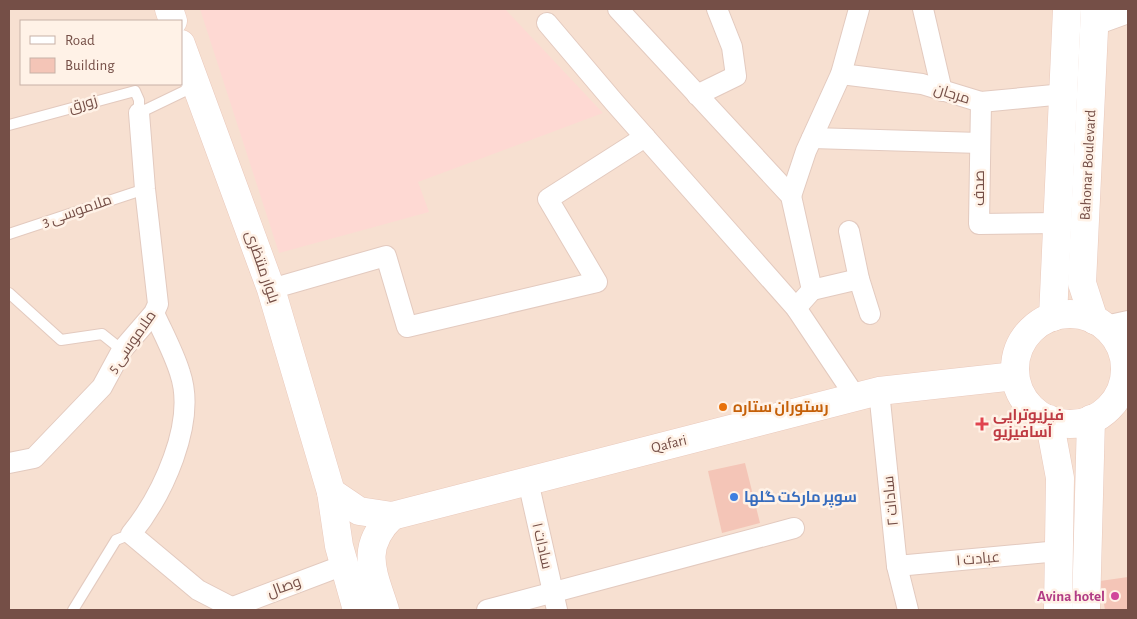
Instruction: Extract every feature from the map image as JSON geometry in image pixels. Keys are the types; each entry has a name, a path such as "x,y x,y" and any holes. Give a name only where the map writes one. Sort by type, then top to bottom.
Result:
{"main road":[{"name":"Bahonar Boulevard","path":"1053,317 1067,9"},
{"name":"Bahonar Boulevard","path":"1095,17 1082,283 1109,322"},
{"name":"بلوار منتظری","path":"182,47 271,289 331,492 338,546 357,610"},
{"path":"1081,315 1109,322 1127,362 1117,397 1103,413 1091,420 1063,423 1049,420 1026,402 1019,390 1015,376 1015,361 1020,346 1028,333 1040,323 1053,317 1081,315"},
{"name":"Qafari","path":"331,492 359,511 392,516 867,393 1015,376"},
{"path":"1049,420 1060,478 1059,551 1053,610"},
{"path":"1086,610 1091,420"},
{"path":"385,610 370,564 371,546 379,529 392,516"}],"street":[{"path":"618,9 791,196 812,290"},
{"path":"697,95 736,76 732,47 717,9"},
{"path":"791,196 812,138 841,74 860,9"},
{"path":"923,9 942,91"},
{"path":"1095,17 1128,13"},
{"path":"547,23 796,308 867,393"},
{"name":"مرجان","path":"841,74 922,84 981,102 1064,94"},
{"name":"صدف","path":"981,102 979,224 1058,223"},
{"name":"ملاموسی 5","path":"9,463 34,458 102,387 122,350 154,313 158,304 145,189 139,113"},
{"path":"271,289 386,256 407,327 597,282 548,199 645,137"},
{"path":"812,138 980,143"},
{"path":"849,231 859,279 870,314"},
{"path":"796,308 812,290 859,279"},
{"path":"154,313 181,374 184,403 178,449 146,515 131,534 198,590 228,609"},
{"name":"سادات ۲","path":"867,393 897,566 908,610"},
{"name":"سادات ۱","path":"528,481 555,602"},
{"path":"487,610 555,602 794,528"},
{"name":"عبادت ۱","path":"897,566 1059,551"},
{"name":"وصال","path":"228,609 344,565"}],"lane":[{"path":"139,113 196,86"},
{"name":"زورق","path":"9,125 135,91 139,100 139,113"},
{"name":"ملاموسی 3","path":"9,234 145,189"},
{"path":"9,293 61,340 102,334 108,336 122,350"},
{"path":"73,610 116,540 131,534"}],"shaded area":[{"path":"9,9 1128,9 1128,610 9,610"},
{"path":"200,9 505,9 603,113 418,182 429,212 279,253"}],"building":[{"name":"سوپر مارکت گلها","path":"745,463 760,523 722,533 708,471"},
{"name":"Avina hotel","path":"1128,577 1128,610 1105,610 1100,581"}],"place":[{"name":"رستوران ستاره","path":"723,407"},
{"name":"فیزیوتراپی آسافیزیو","path":"982,424"},
{"name":"سوپر مارکت گلها","path":"734,497"},
{"name":"Avina hotel","path":"1115,596"}]}
